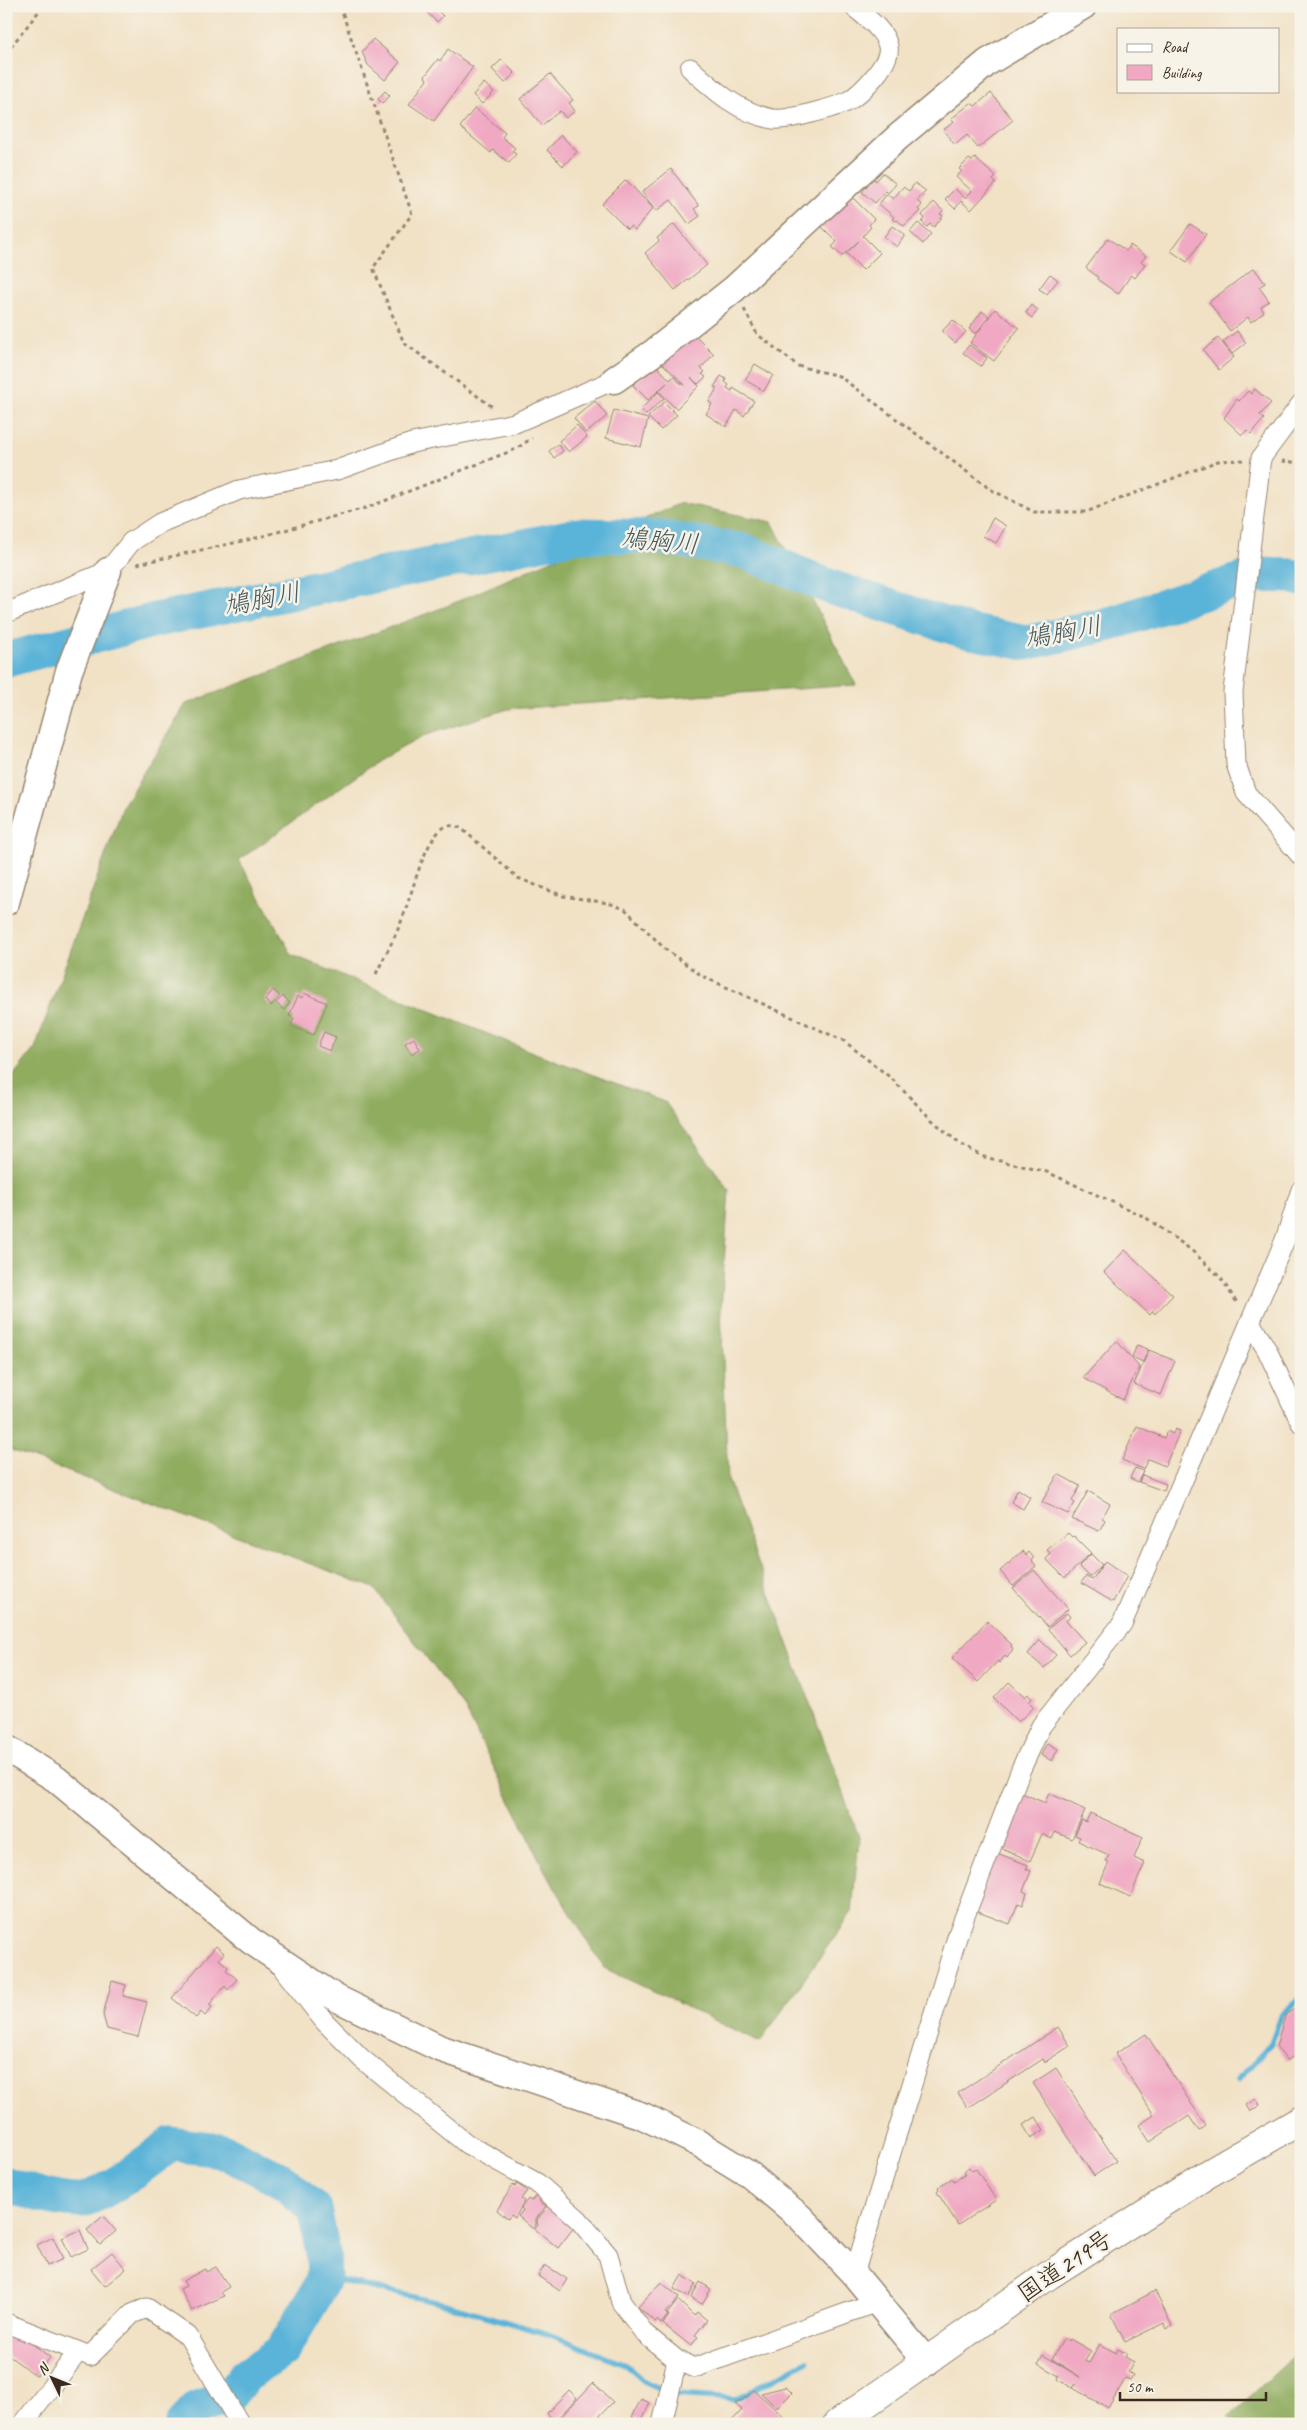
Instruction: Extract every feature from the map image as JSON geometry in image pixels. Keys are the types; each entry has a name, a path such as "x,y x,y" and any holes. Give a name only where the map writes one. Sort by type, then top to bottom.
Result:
{"highway":[{"name":"国道219号","path":"837,2424 1050,2275 1206,2175 1301,2120"}],"street":[{"path":"690,68 719,96 746,110 774,119 815,112 850,100 874,77 886,61 889,47 882,33 853,6"},
{"path":"6,902 68,671 108,571 131,542 160,523 239,490 337,470 412,443 515,423 614,380 660,348 734,289 897,138 988,62 1083,6"},
{"path":"1301,404 1261,458 1233,692 1236,764 1246,794 1301,856"},
{"path":"6,613 108,571"},
{"path":"854,2274 958,1934 1021,1769 1041,1726 1122,1624 1285,1240 1301,1190"},
{"path":"1250,1322 1267,1350 1301,1423"},
{"path":"6,1748 56,1779 251,1941 336,1998 439,2048 642,2116 698,2143 750,2175 800,2217 854,2274 927,2362"},
{"path":"276,1959 325,2022 362,2059 468,2144 537,2183 579,2220 608,2255 621,2302 645,2334 677,2360 694,2368 877,2302"},
{"path":"6,2323 90,2356 94,2355 132,2314 148,2308 188,2336 240,2424"},
{"path":"23,2424 78,2352"},
{"path":"662,2424 677,2360"}],"path":[{"path":"6,53 42,6"},
{"path":"340,6 412,214 373,268 404,343 515,423"},
{"path":"734,289 757,334 798,366 839,376 990,488 1034,512 1086,512 1218,461 1261,458"},
{"path":"108,571 252,539 369,507 516,449 532,438"},
{"path":"376,974 406,909 415,876 432,841 443,828 452,825 461,828 518,878 563,896 608,903 625,909 664,948 702,976 844,1041 891,1078 932,1120 961,1145 984,1157 1047,1172 1145,1217 1190,1249 1220,1278 1250,1322"}],"green space":[{"path":"681,503 772,522 856,685 508,709 426,735 379,760 239,860 292,955 530,1051 665,1102 729,1190 721,1310 728,1480 859,1837 852,1912 760,2042 604,1968 545,1871 464,1707 374,1588 6,1448 6,1085 35,1048 124,804 186,704 447,606"},
{"path":"1295,2355 1301,2355 1301,2424 1247,2424 1228,2417"}],"building":[{"path":"420,6 433,6 443,16 437,22"},
{"path":"373,39 400,62 385,80 368,65 362,52"},
{"path":"448,49 473,67 434,121 409,104 427,80 425,76 438,59 440,61"},
{"path":"501,60 515,73 505,83 492,69"},
{"path":"550,74 573,100 569,103 575,111 566,118 560,111 542,125 520,99"},
{"path":"484,83 494,92 482,104 473,95"},
{"path":"385,91 390,96 382,103 378,99"},
{"path":"991,93 1013,120 978,148 967,135 955,145 943,130 954,122 951,119 971,103 975,106"},
{"path":"475,108 505,133 502,137 515,148 512,151 516,154 509,163 493,150 491,153 460,127"},
{"path":"561,135 577,152 563,166 547,150"},
{"path":"975,158 996,177 993,180 996,183 971,210 961,201 955,209 945,199 955,189 965,198 972,191 956,177 962,171 959,169 969,159 972,161"},
{"path":"671,169 699,206 694,209 700,216 689,224 671,200 656,211 642,192"},
{"path":"883,173 896,184 888,193 886,191 875,203 862,192 873,178 876,181"},
{"path":"626,180 653,208 635,230 631,226 627,229 602,204"},
{"path":"915,183 926,191 917,201 922,205 918,209 920,211 904,226 897,220 892,219 894,217 879,204 887,194 893,199 903,187 909,191"},
{"path":"851,196 874,219 869,225 871,227 863,236 880,253 863,270 846,253 859,241 842,256 832,247 837,242 821,226"},
{"path":"934,202 943,211 940,214 943,216 934,227 930,224 927,227 922,222 925,219 922,215"},
{"path":"918,223 931,234 923,244 910,232"},
{"path":"674,224 707,265 675,290 645,253 659,241 657,238"},
{"path":"1190,224 1206,234 1187,262 1171,251"},
{"path":"892,226 905,235 897,247 884,237"},
{"path":"1108,238 1126,251 1130,245 1146,256 1141,262 1145,264 1135,278 1131,275 1118,294 1097,279 1098,277 1086,268"},
{"path":"1254,268 1265,283 1259,287 1269,301 1261,307 1264,312 1251,322 1248,317 1230,331 1209,302"},
{"path":"1050,274 1058,280 1047,294 1039,289"},
{"path":"1031,305 1038,310 1032,318 1026,313"},
{"path":"995,309 1019,328 994,361 970,343"},
{"path":"982,311 989,316 976,334 969,329"},
{"path":"953,320 966,332 955,343 942,331"},
{"path":"1237,331 1246,343 1232,354 1223,342"},
{"path":"696,336 714,354 701,368 705,372 702,374 706,377 698,384 691,378 699,386 676,409 659,391 667,383 648,400 633,385 655,364 670,380 674,376 685,385 662,363 684,343"},
{"path":"1218,338 1234,357 1219,370 1203,350"},
{"path":"969,345 987,358 981,366 963,353"},
{"path":"755,364 773,375 764,391 745,380"},
{"path":"721,376 726,379 725,382 729,385 727,388 732,391 733,388 754,401 744,416 736,410 726,427 706,414 712,404 709,402 717,388 714,387"},
{"path":"1255,389 1271,403 1260,415 1264,419 1251,434 1247,430 1242,435 1224,418 1237,399 1239,401 1248,391 1251,394"},
{"path":"658,392 664,398 646,415 641,409"},
{"path":"595,401 607,416 586,433 574,418"},
{"path":"664,402 677,415 661,430 648,417"},
{"path":"614,410 648,419 641,447 606,438"},
{"path":"577,425 587,437 569,452 559,441"},
{"path":"558,444 563,451 554,458 549,451"},
{"path":"993,518 1006,526 996,543 983,536"},
{"path":"273,990 280,996 271,1006 265,1000"},
{"path":"304,993 327,1003 314,1035 291,1026 294,1018 289,1016 298,996 302,998"},
{"path":"283,996 290,1003 284,1010 276,1003"},
{"path":"324,1032 336,1037 330,1051 318,1046"},
{"path":"414,1038 420,1049 411,1054 405,1043"},
{"path":"1125,1250 1173,1295 1155,1314 1153,1311 1150,1315 1104,1272"},
{"path":"1117,1341 1139,1367 1123,1400 1083,1378"},
{"path":"1137,1345 1148,1349 1143,1362 1132,1357"},
{"path":"1149,1350 1175,1361 1161,1395 1134,1384"},
{"path":"1137,1426 1164,1438 1167,1431 1173,1434 1175,1429 1180,1431 1165,1466 1148,1459 1143,1469 1122,1460"},
{"path":"1135,1468 1143,1471 1138,1482 1130,1478"},
{"path":"1058,1474 1080,1486 1072,1501 1075,1503 1068,1514 1042,1502"},
{"path":"1142,1475 1166,1484 1164,1491 1139,1482"},
{"path":"1018,1489 1030,1497 1023,1509 1011,1502"},
{"path":"1088,1491 1110,1504 1102,1518 1105,1520 1099,1531 1072,1519"},
{"path":"1068,1533 1072,1537 1074,1536 1091,1553 1065,1578 1046,1559 1051,1554 1047,1550"},
{"path":"1023,1551 1026,1555 1029,1552 1034,1558 1032,1561 1036,1566 1013,1586 1000,1571"},
{"path":"1091,1554 1102,1565 1090,1577 1079,1566"},
{"path":"1105,1561 1127,1576 1113,1602 1081,1583 1086,1576 1092,1580"},
{"path":"1034,1570 1068,1609 1048,1627 1013,1588"},
{"path":"1067,1613 1070,1617 1066,1621 1085,1642 1070,1655 1048,1629"},
{"path":"987,1621 1012,1645 1013,1649 1007,1658 1005,1656 999,1663 998,1661 978,1682 952,1658"},
{"path":"1040,1640 1056,1655 1044,1668 1028,1654"},
{"path":"1009,1682 1025,1697 1028,1694 1032,1699 1029,1702 1034,1707 1018,1722 994,1698"},
{"path":"1047,1743 1058,1749 1052,1761 1041,1755"},
{"path":"1022,1793 1045,1803 1049,1793 1085,1810 1072,1839 1055,1832 1052,1839 1042,1834 1030,1861 998,1846"},
{"path":"1090,1813 1143,1837 1134,1858 1145,1863 1130,1897 1100,1883 1109,1862 1106,1861 1109,1855 1078,1841 1080,1837 1075,1835 1082,1820 1086,1822"},
{"path":"997,1853 1028,1865 1026,1869 1031,1871 1023,1891 1027,1893 1023,1905 1018,1903 1010,1924 975,1911"},
{"path":"216,1946 224,1953 219,1959 228,1967 226,1970 237,1979 228,1990 225,1986 209,2005 212,2007 205,2016 201,2012 196,2018 172,1998"},
{"path":"112,1981 126,1985 123,1996 147,2002 138,2037 107,2029 103,2015"},
{"path":"1301,2004 1301,2050 1287,2061 1276,2046 1285,2016"},
{"path":"1058,2027 1070,2046 1045,2062 1043,2059 968,2108 958,2093"},
{"path":"1146,2034 1206,2126 1199,2131 1189,2116 1150,2142 1139,2125 1154,2115 1115,2054"},
{"path":"1056,2068 1116,2161 1094,2176 1033,2083"},
{"path":"1256,2099 1260,2105 1250,2112 1246,2105"},
{"path":"1036,2117 1044,2130 1031,2138 1023,2125"},
{"path":"969,2167 972,2171 976,2169 996,2200 958,2225 937,2192 938,2188 952,2178 954,2181 966,2174 964,2171"},
{"path":"517,2184 527,2191 521,2199 524,2201 515,2218 511,2215 508,2219 497,2210 513,2185 515,2187"},
{"path":"537,2194 542,2198 539,2201 546,2206 536,2219 536,2225 533,2229 518,2216 528,2199 531,2201"},
{"path":"549,2205 575,2226 558,2248 535,2229 538,2225 537,2220"},
{"path":"103,2216 116,2231 100,2245 87,2230"},
{"path":"80,2230 88,2249 71,2257 62,2238"},
{"path":"53,2237 63,2259 47,2266 37,2245"},
{"path":"112,2252 126,2269 105,2286 91,2269"},
{"path":"545,2265 567,2279 560,2291 538,2276"},
{"path":"216,2267 229,2287 221,2292 224,2296 192,2311 180,2289 186,2286 183,2281 205,2269 206,2272"},
{"path":"682,2275 696,2284 688,2297 674,2289"},
{"path":"661,2282 679,2297 665,2313 668,2315 661,2324 657,2320 655,2322 638,2307"},
{"path":"700,2282 711,2289 702,2304 691,2298"},
{"path":"1155,2291 1172,2326 1167,2329 1164,2323 1125,2342 1111,2314"},
{"path":"678,2300 694,2316 697,2312 707,2320 695,2335 698,2337 691,2346 663,2324 669,2315 667,2314"},
{"path":"10,2327 50,2357 37,2376 6,2354 6,2332"},
{"path":"1064,2338 1069,2341 1070,2339 1091,2351 1085,2361 1089,2363 1100,2344 1116,2353 1118,2349 1127,2354 1125,2357 1134,2362 1128,2372 1133,2375 1130,2380 1126,2378 1108,2408 1073,2388 1076,2383 1072,2388 1058,2379 1059,2376 1038,2364 1043,2355 1080,2377 1052,2359"},
{"path":"593,2383 613,2402 594,2422 596,2424 562,2424 558,2420"},
{"path":"786,2387 792,2393 777,2408 761,2393"},
{"path":"569,2390 577,2398 556,2420 553,2420 547,2413"},
{"path":"754,2390 785,2418 779,2424 721,2424 726,2419 730,2423 742,2410 735,2404 743,2400"},
{"path":"641,2399 650,2403 641,2422 632,2417"}],"waterway":[{"name":"鳩胸川","path":"6,660 155,620 579,535 658,537 744,551 833,588 962,630 1026,643 1110,624 1256,575 1292,576 1301,579"},
{"path":"1237,2080 1271,2044 1282,2014 1301,1997"},
{"path":"6,2184 56,2198 75,2201 82,2200 116,2184 171,2144 220,2150 282,2180 314,2209 323,2253 324,2277 315,2296 282,2351 244,2377 228,2397 197,2408 182,2424"},
{"path":"324,2277 445,2304 548,2334 623,2363 644,2381 661,2389"},
{"path":"675,2395 736,2399 807,2361"}]}
